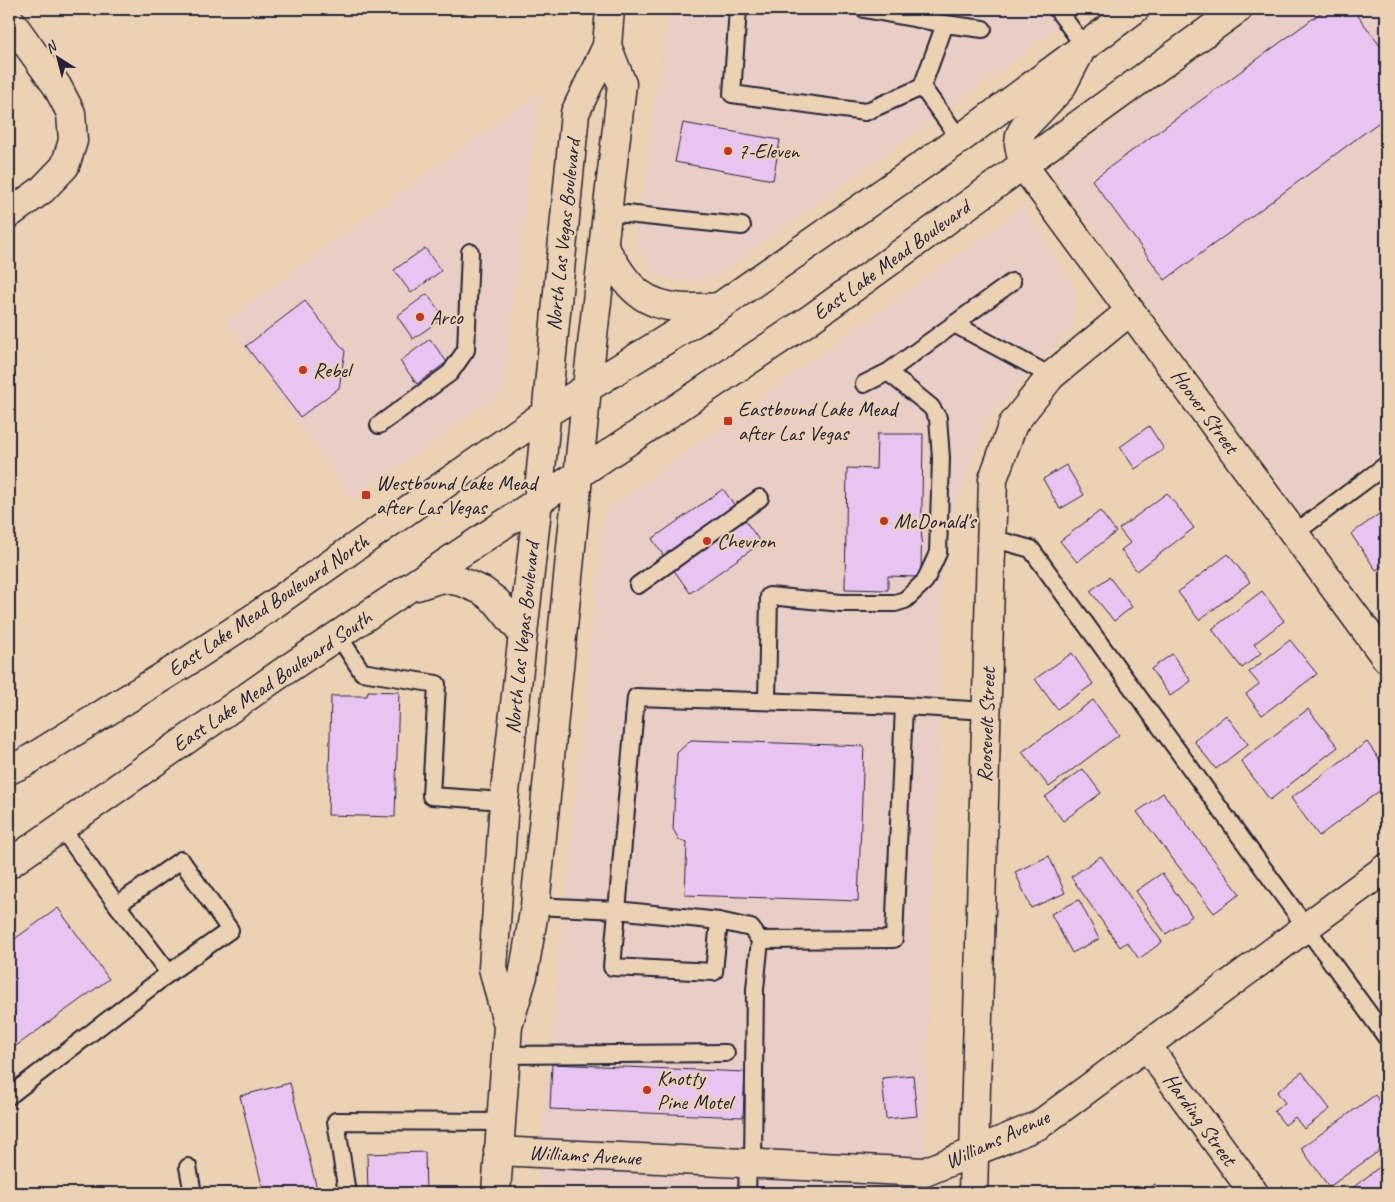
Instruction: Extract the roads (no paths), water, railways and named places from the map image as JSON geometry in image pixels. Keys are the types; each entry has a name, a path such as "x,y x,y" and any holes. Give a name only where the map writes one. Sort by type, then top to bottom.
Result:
{"main road":[{"name":"North Las Vegas Boulevard","path":"508,1026 493,968 504,801 538,501 575,113 607,46 610,9"},
{"path":"546,414 720,307 960,139 1135,9"},
{"name":"East Lake Mead Boulevard","path":"538,501 809,320 1238,9"},
{"path":"9,19 57,86 68,106 71,113 73,141 66,166 42,190 9,214"},
{"name":"North Las Vegas Boulevard","path":"496,1193 508,1026 524,976 535,906 587,388 622,84 607,46"},
{"path":"1022,165 1019,144 1020,135 1025,126 1061,88 1084,46"},
{"name":"Hoover Street","path":"1022,165 1386,658"},
{"path":"603,246 630,286 648,298 658,303 682,309 720,307"},
{"name":"Roosevelt Street","path":"973,1193 993,479 1013,424 1051,376 1130,311"},
{"name":"East Lake Mead Boulevard North","path":"9,770 24,763 201,652 546,414"},
{"name":"East Lake Mead Boulevard South","path":"9,864 338,635 538,501"},
{"path":"409,588 442,578 462,582 482,591 497,602 522,633"},
{"name":"Williams Avenue","path":"498,1151 925,1172 1039,1124 1386,868"},
{"name":"Harding Street","path":"1146,1045 1254,1193"}],"lane":[{"path":"738,9 732,94 865,112 922,87 945,24"},
{"path":"864,9 945,24 983,28"},
{"path":"1057,9 1084,46"},
{"path":"922,87 960,139"},
{"path":"607,212 742,226"},
{"path":"379,425 450,373 466,350 470,252"},
{"path":"864,384 888,372 1012,282"},
{"path":"954,324 1051,376"},
{"path":"767,702 769,596 842,603 895,603 905,600 926,581 938,553 941,458 938,418 931,406 888,372"},
{"path":"1294,534 1386,465"},
{"path":"638,585 760,498"},
{"path":"991,538 1030,549 1386,1037"},
{"path":"338,635 362,672 437,684 431,796 504,801"},
{"path":"719,921 714,972 612,967 636,697 904,706 987,711"},
{"path":"760,940 894,939 904,706"},
{"path":"61,827 169,973"},
{"path":"9,1096 169,973 230,930 181,860 117,905"},
{"path":"535,906 617,910 719,921 751,928 760,940 755,989 750,1163 747,1193"},
{"path":"506,1055 726,1053"},
{"path":"347,1193 336,1121 501,1122"},
{"path":"188,1167 193,1193"}],"place":[{"name":"7-Eleven","path":"728,151"},
{"name":"Arco","path":"420,317"},
{"name":"Rebel","path":"303,370"},
{"name":"Eastbound Lake Mead after Las Vegas","path":"728,421"},
{"name":"Westbound Lake Mead after Las Vegas","path":"366,495"},
{"name":"McDonald's","path":"884,521"},
{"name":"Chevron","path":"707,541"},
{"name":"Knotty Pine Motel","path":"647,1090"}]}
